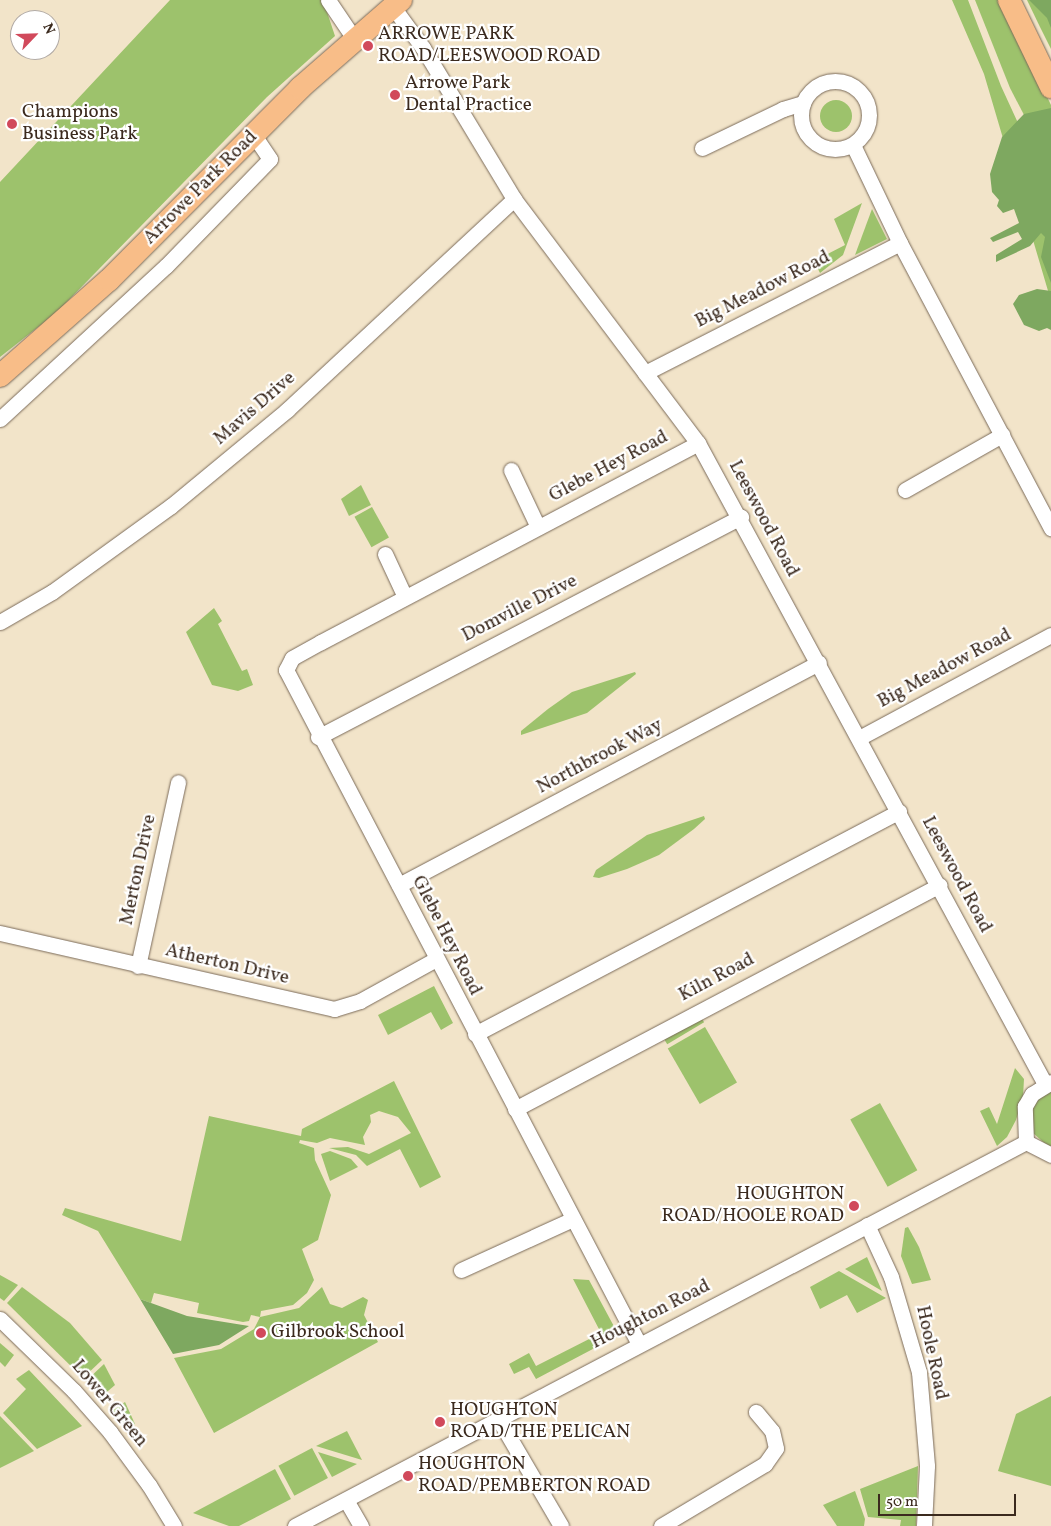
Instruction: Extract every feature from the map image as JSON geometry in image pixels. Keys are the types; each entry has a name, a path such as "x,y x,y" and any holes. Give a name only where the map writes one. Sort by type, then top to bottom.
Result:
{"main road":[{"path":"1009,0 1051,87"},
{"name":"Arrowe Park Road","path":"0,376 109,280 300,88 397,3"}],"street":[{"path":"328,0 355,40"},
{"name":"Leeswood Road","path":"397,3 514,199 698,443 741,518 1048,1083"},
{"path":"827,81 844,81 854,86 868,104 870,116 868,128 853,145 832,150 813,142 802,124 803,103 812,89 827,81"},
{"path":"702,148 783,109 803,103"},
{"path":"0,419 166,266 270,159 254,135"},
{"path":"853,145 900,243 1051,528"},
{"name":"Mavis Drive","path":"0,622 52,592 171,506 287,410 514,199"},
{"name":"Big Meadow Road","path":"645,373 900,243"},
{"path":"905,490 1002,435"},
{"name":"Glebe Hey Road","path":"639,1344 475,1034 399,885 318,737 286,670 292,658 698,443"},
{"name":"Glebe Hey Road","path":"511,470 538,527"},
{"name":"Domville Drive","path":"318,737 741,518"},
{"path":"385,554 405,597"},
{"name":"Big Meadow Road","path":"859,738 1051,635"},
{"name":"Northbrook Way","path":"399,885 819,663"},
{"name":"Merton Drive","path":"138,966 178,782"},
{"path":"475,1034 899,811"},
{"name":"Kiln Road","path":"515,1109 939,885"},
{"name":"Atherton Drive","path":"0,933 138,966 334,1009 360,1000 436,959"},
{"path":"1048,1083 1032,1094 1025,1106 1026,1142 1051,1156"},
{"name":"Houghton Road","path":"295,1526 1026,1142"},
{"path":"461,1270 573,1219"},
{"name":"Hoole Road","path":"867,1225 891,1277 919,1372 927,1466 924,1526"},
{"name":"Lower Green","path":"0,1319 74,1391 110,1432 150,1485 174,1526"},
{"path":"666,1525 765,1464 776,1448 772,1431 756,1412"},
{"path":"498,1418 561,1526"},
{"path":"346,1500 361,1526"}],"green space":[{"path":"170,0 323,0 335,36 267,97 56,313 0,357 0,182"},
{"path":"952,0 968,0 1001,86 1051,195 1051,301 984,74"},
{"path":"975,0 1000,0 1051,105 1051,167 1010,88"},
{"path":"1027,0 1051,0 1051,49 1040,27"},
{"path":"1029,0 1051,0 1051,28 1047,18"},
{"path":"836,100 848,104 852,116 848,128 836,132 824,128 820,116 824,104"},
{"path":"1051,108 1051,283 1041,257 1045,237 1041,233 1030,246 996,262 996,255 1022,239 1018,232 993,242 990,238 1019,223 1014,209 1003,213 997,206 999,200 992,192 990,174 1002,137 1024,114"},
{"path":"862,203 843,255 820,273 814,261 845,245 834,219"},
{"path":"872,209 887,239 855,255"},
{"path":"1037,289 1051,291 1051,330 1047,328 1039,331 1024,325 1013,304 1019,295"},
{"path":"361,485 371,505 349,516 341,499"},
{"path":"372,507 389,538 371,547 355,517"},
{"path":"214,608 222,621 218,624 242,671 247,669 253,685 238,691 212,685 186,632"},
{"path":"635,672 636,674 587,713 521,735 521,731 572,692"},
{"path":"704,816 705,819 694,829 659,855 627,869 599,878 593,877 596,870 647,835"},
{"path":"434,986 453,1023 441,1030 431,1012 388,1035 378,1015"},
{"path":"701,1017 704,1022 667,1044 664,1039"},
{"path":"705,1027 737,1082 700,1104 668,1048"},
{"path":"1015,1068 1024,1079 1023,1097 1016,1120 1007,1137 997,1146 980,1111 989,1107 997,1124"},
{"path":"394,1081 441,1177 420,1188 400,1149 367,1166 356,1155 329,1148 348,1147 369,1154 411,1133 398,1117 379,1111 370,1115 371,1122 363,1137 365,1145 330,1138 317,1143 300,1140 299,1143 314,1148 315,1160 331,1195 318,1240 302,1249 314,1280 307,1293 293,1305 261,1311 260,1317 251,1315 249,1321 243,1322 197,1313 199,1303 154,1293 151,1303 140,1299 98,1231 62,1215 65,1208 181,1241 209,1116 301,1136 302,1129"},
{"path":"1051,1088 1051,1149 1033,1133 1031,1108 1037,1096"},
{"path":"880,1103 917,1170 888,1187 850,1119"},
{"path":"330,1151 351,1159 358,1167 330,1181 321,1154"},
{"path":"908,1227 919,1247 931,1280 912,1284 901,1256 905,1228"},
{"path":"867,1257 882,1291 845,1269"},
{"path":"839,1271 886,1298 857,1313 847,1295 820,1309 810,1287"},
{"path":"0,1275 18,1285 4,1301 0,1298"},
{"path":"573,1279 589,1280 617,1332 608,1341 536,1379 529,1367 514,1374 509,1364 529,1353 536,1366 601,1333"},
{"path":"22,1287 70,1323 102,1360 83,1378 7,1303"},
{"path":"322,1287 330,1304 342,1308 363,1297 368,1300 364,1315 378,1342 214,1433 174,1358 221,1349 254,1329 260,1317 299,1308"},
{"path":"140,1299 187,1316 249,1326 219,1345 173,1354"},
{"path":"0,1343 14,1355 5,1367 0,1362"},
{"path":"104,1364 115,1385 101,1397 86,1381"},
{"path":"29,1370 82,1426 37,1449 3,1413 26,1389 16,1379"},
{"path":"1051,1396 1051,1486 998,1471 1016,1414"},
{"path":"125,1402 135,1424 126,1428 112,1411"},
{"path":"0,1416 34,1451 0,1468"},
{"path":"347,1431 362,1460 316,1446"},
{"path":"312,1448 328,1478 294,1496 278,1466"},
{"path":"318,1452 357,1464 332,1477"},
{"path":"918,1466 916,1526 900,1526 901,1520 868,1517 860,1489"},
{"path":"275,1469 291,1499 239,1526 229,1526 193,1513"},
{"path":"855,1491 865,1519 864,1526 837,1526 823,1505"}],"place":[{"name":"ARROWE PARK ROAD/LEESWOOD ROAD","path":"368,46"},
{"name":"Arrowe Park Dental Practice","path":"395,95"},
{"name":"Champions Business Park","path":"12,124"},
{"name":"HOUGHTON ROAD/HOOLE ROAD","path":"854,1206"},
{"name":"Gilbrook School","path":"261,1333"},
{"name":"HOUGHTON ROAD/THE PELICAN","path":"440,1422"},
{"name":"HOUGHTON ROAD/PEMBERTON ROAD","path":"408,1476"}]}
